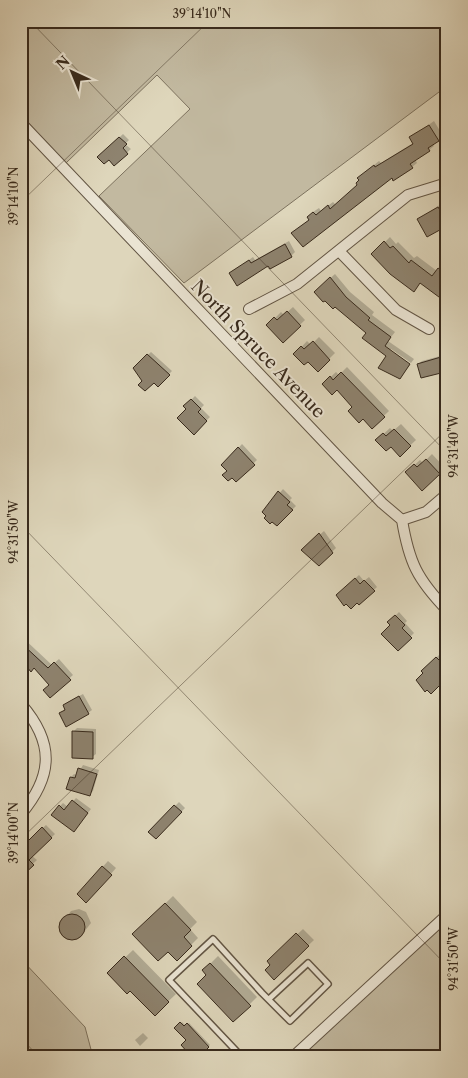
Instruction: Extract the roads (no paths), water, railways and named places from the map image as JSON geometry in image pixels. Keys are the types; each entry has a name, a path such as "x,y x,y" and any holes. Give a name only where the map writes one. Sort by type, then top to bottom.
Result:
{"street":[{"name":"North Spruce Avenue","path":"21,123 382,503 402,520"},
{"path":"249,309 297,284 408,195 447,184"},
{"path":"339,251 396,310 429,329"},
{"path":"447,494 426,512 402,520 406,542 419,578 447,610"},
{"path":"21,704 39,727 45,745 47,764 36,794 21,814"},
{"path":"293,1057 447,916"}],"lane":[{"path":"242,1057 170,980 213,939 268,999 290,1021 328,984 308,963 268,999"}]}
